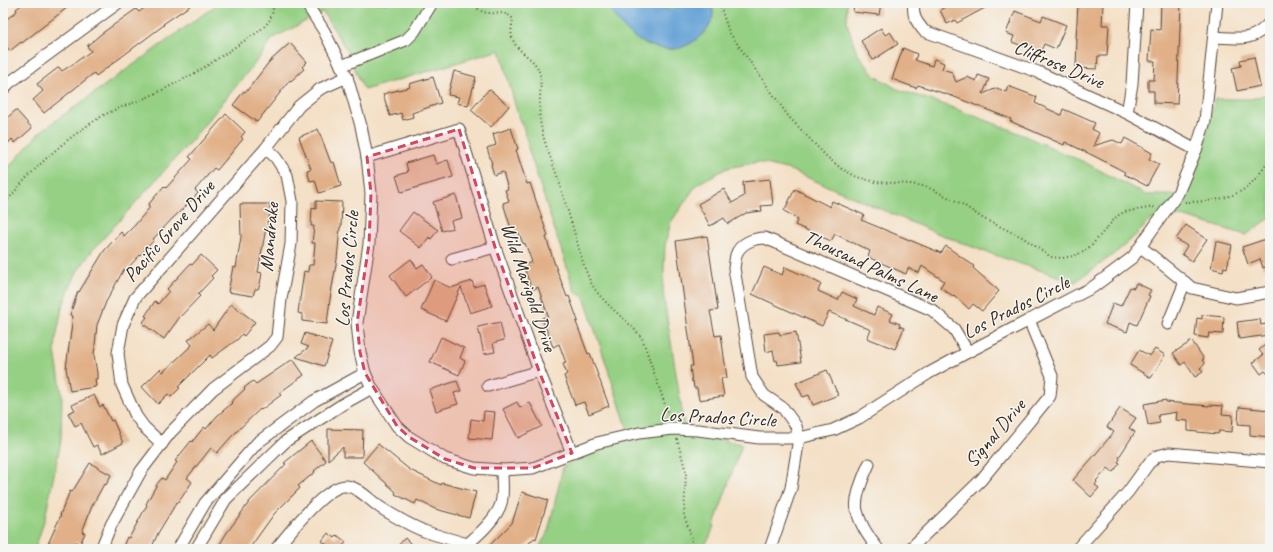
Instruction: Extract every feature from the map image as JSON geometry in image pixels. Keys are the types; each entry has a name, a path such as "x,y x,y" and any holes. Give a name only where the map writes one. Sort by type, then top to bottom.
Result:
{"street":[{"path":"5,83 118,3"},
{"name":"Los Prados Circle","path":"306,3 324,31 346,77 362,126 367,157 371,193 369,244 357,323 360,352 365,373 372,388 397,426 409,437 445,459 474,468 502,470 533,468 597,443 639,432 673,429 698,430 759,438 799,438 833,430 859,418 929,373 1093,287 1133,257 1178,193 1196,150 1205,120 1217,3"},
{"path":"341,66 406,40 414,32 432,3"},
{"path":"1127,113 1132,84 1137,3"},
{"name":"Cliffrose Drive","path":"913,7 914,19 924,31 1038,72 1127,113 1196,150"},
{"path":"1214,37 1247,38 1262,32 1270,22"},
{"name":"Pacific Grove Drive","path":"162,444 144,428 136,416 122,385 118,353 123,325 135,298 266,148 299,106 320,89 346,77"},
{"name":"Wild Marigold Drive","path":"367,157 459,129 495,247 538,371 572,453"},
{"name":"Mandrake","path":"162,444 170,433 212,389 270,346 277,336 280,299 291,244 292,201 287,175 276,158 266,148"},
{"name":"Thousand Palms Lane","path":"799,438 796,426 783,408 764,395 752,376 734,268 736,254 746,242 758,238 765,238 932,310 954,329 968,352"},
{"path":"452,258 495,247"},
{"path":"1141,247 1192,288 1236,298 1270,292"},
{"path":"1168,324 1185,282"},
{"name":"Signal Drive","path":"910,549 981,480 1050,396 1052,376 1029,320"},
{"path":"488,386 538,371"},
{"path":"178,549 205,503 257,443 314,401 365,373"},
{"path":"196,549 226,499 286,441 343,404 372,388"},
{"path":"770,549 791,488 799,438"},
{"path":"101,549 111,525 141,471 162,444"},
{"path":"1077,549 1128,492 1149,463 1157,456 1169,453 1270,462"},
{"path":"869,464 860,488 856,510 868,537 878,549"},
{"path":"276,549 292,528 327,494 338,487 346,486 354,488 380,507 423,530 465,547 492,520 499,510 502,499 502,470"}],"path":[{"path":"3,206 18,187 40,164 67,141 99,118 115,109 135,102 176,83 228,52 257,32 270,20 273,3"},
{"path":"472,3 482,12 509,14 513,18 512,39 518,48 532,60 537,68 540,76 540,120 546,147 558,179 584,265 593,286 604,302 642,338 682,454 686,472 684,515 692,539 691,549"},
{"path":"719,3 729,32 789,117 827,157 842,169 857,177 876,182 911,184 927,187 962,204 984,219 1022,237 1050,256 1062,258 1074,256 1083,252 1092,245 1117,216 1124,212 1151,208 1172,202 1201,202 1224,198 1243,190 1254,180 1270,160"}],"highlighted area":[{"path":"459,129 495,247 539,371 572,453 533,468 474,468 445,459 409,437 397,426 365,373 360,352 357,323 369,244 371,193 367,157"}],"green space":[{"path":"219,3 847,3 847,23 857,53 874,75 897,89 1009,129 1084,162 1146,195 1185,195 1201,156 1215,99 1251,99 1270,93 1270,218 1246,235 1182,216 1150,220 1124,246 1075,282 983,251 929,230 790,170 758,162 727,168 697,184 671,222 665,245 663,292 686,436 715,438 742,444 710,537 702,549 538,549 548,532 563,467 597,450 631,439 584,297 575,292 528,148 528,140 519,119 500,50 364,90 346,49 323,12 272,39 260,57 191,141 92,251 77,272 62,308 56,338 55,351 62,395 61,441 45,518 35,549 3,549 3,174 40,132"}],"water":[{"path":"642,2 653,7 666,9 679,7 685,3 710,3 713,10 713,18 704,32 690,44 675,49 662,49 653,47 636,39 621,25 604,3"}],"building":[{"path":"24,3 73,3 10,51 3,42 3,22 17,11 16,9"},
{"path":"151,3 194,3 163,24 164,25 96,76 94,73 44,113 33,100 43,91 37,84 59,67 62,71 73,64 91,51 87,46 101,34 136,9 139,12"},
{"path":"854,3 881,3 879,15 853,12"},
{"path":"952,3 994,3 957,23 955,20 947,24 940,10"},
{"path":"1078,3 1103,3 1102,25 1109,25 1107,56 1098,56 1097,69 1076,68"},
{"path":"1161,3 1181,3 1177,104 1154,103 1154,91 1148,91 1148,80 1154,80 1155,61 1149,61 1151,29 1160,30"},
{"path":"1015,11 1041,21 1043,16 1066,25 1056,49 1044,44 1040,53 1012,42 1014,36 1006,33"},
{"path":"881,28 885,35 890,32 898,44 873,60 861,41"},
{"path":"290,43 307,62 302,67 304,69 291,81 290,80 257,122 233,105 244,91 246,92 269,62"},
{"path":"903,48 917,54 915,60 932,66 934,59 944,63 942,69 952,72 956,82 967,77 976,81 978,75 989,79 983,94 997,88 1006,92 1008,86 1037,97 1035,103 1061,115 1063,109 1095,123 1092,129 1099,133 1093,146 1113,140 1122,144 1125,138 1152,153 1149,159 1159,164 1147,186 1124,174 1125,172 1094,156 1065,142 1064,145 1010,121 1011,119 952,96 918,85 916,88 892,79"},
{"path":"1254,57 1260,86 1237,91 1232,68 1241,66 1240,60"},
{"path":"454,71 476,77 468,106 457,103 459,97 448,95"},
{"path":"433,77 441,103 412,113 413,117 403,120 401,113 390,116 383,94 410,87 409,84"},
{"path":"489,89 509,106 491,127 471,110"},
{"path":"16,110 32,128 15,143 12,139 3,149 3,113 7,118"},
{"path":"226,114 245,132 241,137 243,139 217,170 214,168 195,190 198,193 153,239 154,240 126,270 124,269 106,302 97,325 94,355 97,373 97,379 95,379 96,386 70,391 66,368 73,316 70,315 78,291 79,292 104,251 121,232 124,236 135,225 150,207 148,205 164,186 166,188 192,159 189,157"},
{"path":"511,128 518,149 516,150 527,184 530,183 548,236 546,237 555,265 567,297 569,296 578,321 576,322 588,354 590,353 609,406 589,414 584,402 575,405 564,376 567,374 563,364 566,363 559,344 553,347 542,318 548,316 538,287 532,290 523,265 532,262 525,243 523,244 519,233 513,235 503,203 509,201 505,190 508,189 503,172 494,175 491,165 492,164 487,148 496,145 493,134"},
{"path":"318,129 331,163 334,162 341,186 319,193 315,180 310,181 307,170 311,169 299,137"},
{"path":"433,155 436,164 448,160 453,177 401,192 396,176 408,172 406,163"},
{"path":"770,179 773,205 761,206 762,211 746,213 728,224 724,218 710,226 698,204 724,189 732,203 744,196 743,182"},
{"path":"795,189 830,207 832,201 864,215 861,220 941,253 946,246 974,266 973,268 999,291 982,311 973,304 969,309 954,295 953,296 940,287 944,281 922,266 919,273 908,268 906,274 868,257 870,251 835,234 831,241 795,225 798,219 784,211"},
{"path":"456,195 462,218 451,221 453,228 442,231 433,202"},
{"path":"316,201 342,202 341,227 327,324 302,321 302,314 298,313 304,271 308,272 309,265 313,265 315,243 312,243 314,226 311,226 312,208 316,209"},
{"path":"240,204 270,204 270,216 269,221 267,221 268,228 266,228 258,272 262,273 260,284 258,289 255,289 253,296 228,292 233,267 236,268 241,237"},
{"path":"413,212 438,230 431,239 429,237 421,248 399,231"},
{"path":"1186,225 1207,239 1192,261 1182,254 1187,246 1176,239"},
{"path":"707,236 718,310 710,311 715,336 721,335 727,378 721,378 724,396 699,400 697,388 694,388 693,381 692,382 690,366 693,366 676,241"},
{"path":"1266,239 1270,251 1270,265 1263,268 1260,259 1248,264 1242,247"},
{"path":"1216,241 1232,245 1227,268 1224,267 1223,271 1211,268"},
{"path":"201,255 217,270 211,276 213,278 198,294 200,296 179,318 164,339 143,324 147,317 145,316 155,301 158,304 169,291 167,289 190,264 192,265"},
{"path":"411,259 417,268 423,264 432,277 406,297 390,275"},
{"path":"764,267 782,275 785,267 821,284 818,291 838,300 842,292 857,299 854,306 874,315 877,307 893,314 890,320 900,324 899,326 904,328 895,349 867,338 871,330 829,312 822,326 752,294"},
{"path":"434,280 451,288 472,281 474,287 484,284 492,306 470,313 461,287 446,321 421,310"},
{"path":"1136,283 1151,290 1148,295 1150,296 1137,325 1130,322 1127,332 1105,324 1113,303 1121,306 1130,287 1134,288"},
{"path":"231,304 255,322 244,336 242,334 238,339 212,358 210,355 178,387 180,388 171,397 168,394 158,404 142,387 160,369 163,372 192,345 188,340 208,324 213,330"},
{"path":"1202,315 1224,317 1223,334 1209,333 1208,338 1195,336 1197,318 1202,319"},
{"path":"1260,319 1261,325 1267,324 1269,335 1239,339 1237,322"},
{"path":"500,322 504,340 493,343 495,352 484,354 478,327"},
{"path":"779,332 780,335 796,332 801,362 778,365 777,360 775,361 773,350 766,352 764,334"},
{"path":"305,333 332,342 324,366 296,357 309,347 301,344"},
{"path":"441,337 464,348 460,358 465,361 459,375 430,362"},
{"path":"1192,341 1204,359 1202,360 1205,364 1200,368 1203,372 1195,377 1185,362 1181,365 1173,353"},
{"path":"1270,341 1270,376 1265,371 1261,374 1253,363 1263,355 1259,350"},
{"path":"1155,349 1165,355 1151,378 1130,365 1139,350 1150,356"},
{"path":"293,359 304,375 279,393 281,395 261,410 260,409 217,453 211,448 187,478 192,482 178,503 177,502 158,533 151,549 122,549 127,537 129,538 157,484 162,478 165,480 177,462 175,461 191,441 192,442 204,427 206,429 217,416 232,403 231,402 245,389 244,388 253,381 256,384"},
{"path":"827,370 838,395 813,405 809,395 803,397 796,383"},
{"path":"457,381 461,391 454,393 458,404 436,411 429,390"},
{"path":"94,395 100,407 103,405 111,421 113,420 123,443 102,454 97,445 93,447 81,423 75,426 68,413 75,410 72,405"},
{"path":"1166,400 1166,402 1223,406 1222,414 1233,415 1232,432 1219,431 1218,434 1188,431 1188,421 1176,420 1177,412 1158,415 1160,423 1148,425 1144,404"},
{"path":"517,402 520,408 530,403 542,426 518,438 503,409"},
{"path":"1239,407 1270,410 1270,437 1250,435 1250,425 1238,424"},
{"path":"1120,408 1136,418 1129,428 1135,432 1119,457 1120,459 1118,462 1120,463 1113,472 1108,468 1096,481 1097,482 1095,485 1099,488 1091,497 1073,480 1114,432 1107,427"},
{"path":"484,411 495,412 492,440 469,438 471,419 483,421"},
{"path":"328,429 363,430 362,457 343,457 343,447 328,460"},
{"path":"311,441 326,461 298,486 300,488 274,514 249,549 217,549 250,501 286,464 284,463"},
{"path":"378,444 410,470 441,485 442,483 476,492 469,518 435,509 417,500 415,504 395,494 396,492 363,462"},
{"path":"90,463 111,475 106,485 104,484 92,506 82,532 85,533 80,544 76,542 73,549 59,549 48,544 70,491 72,492"},
{"path":"522,492 548,500 536,539 534,538 523,549 486,549 512,523"},
{"path":"328,533 335,538 337,535 346,542 341,549 332,549 322,541"},
{"path":"405,538 416,549 395,549"}]}
